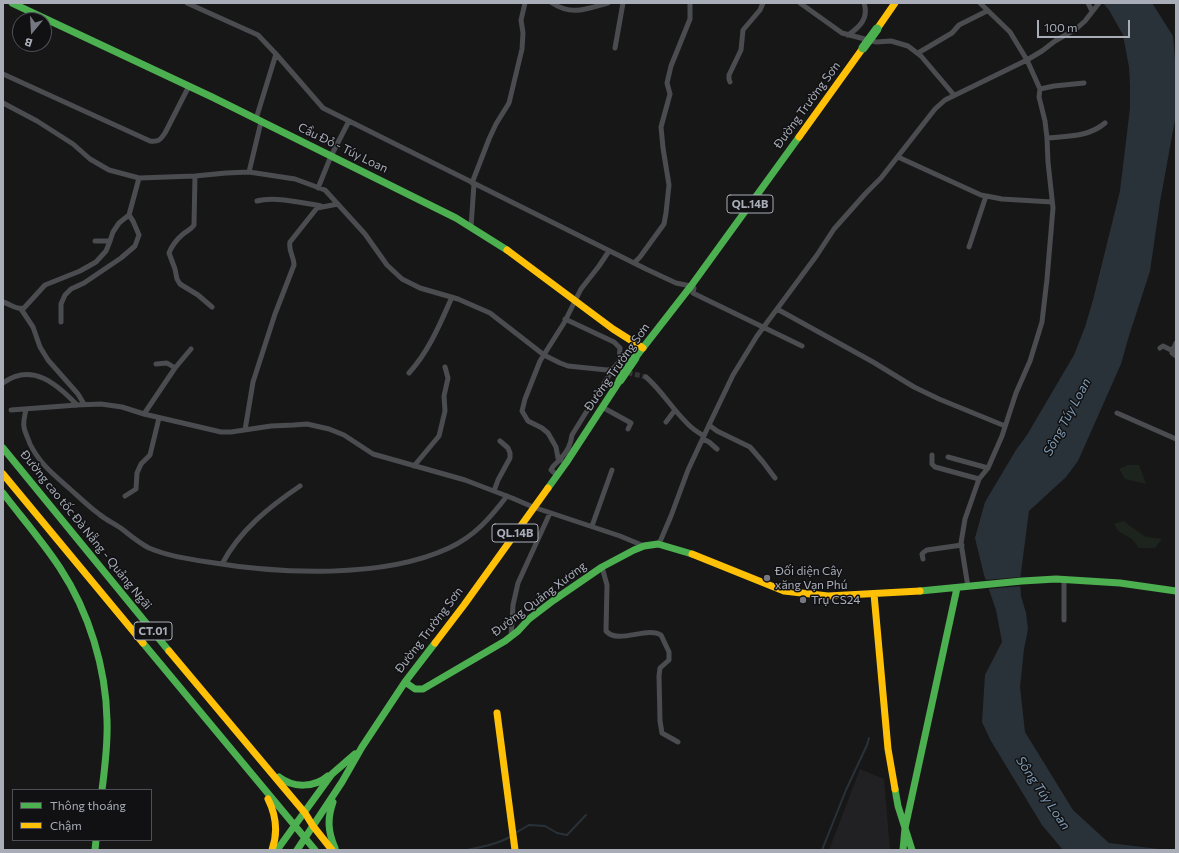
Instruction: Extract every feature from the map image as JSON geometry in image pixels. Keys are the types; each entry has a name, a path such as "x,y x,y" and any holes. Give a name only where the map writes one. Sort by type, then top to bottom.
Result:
{"main road":[{"name":"Cầu Đỏ - Túy Loan","path":"12,3 189,86 456,218 511,253 613,328 643,348"},
{"name":"Đường Trường Sơn","path":"297,850 405,682 464,605 557,475 635,358 691,286 895,3"},
{"name":"Đường cao tốc Đà Nẵng - Quảng Ngãi","path":"3,448 128,601 305,813 313,826 332,850"},
{"name":"CT.01","path":"3,474 295,826"},
{"path":"3,493 60,569 88,622 104,681 107,712 107,745 102,789"},
{"name":"Đường Quảng Xương","path":"405,682 414,689 423,689 511,637 529,619 602,567 644,546 659,544 694,554 784,591 828,596 857,596 1022,581 1064,580"},
{"path":"1064,580 1120,583 1176,591"},
{"path":"903,850 905,828 957,588"},
{"path":"874,594 888,750 898,806 912,850"},
{"path":"498,716 515,850"},
{"name":"Đường Trường Sơn","path":"278,850 332,774 362,747"},
{"path":"252,750 281,779 291,784 306,785 319,782 332,774"},
{"path":"240,760 264,791 273,806 276,831 272,850"},
{"path":"336,850 330,838 328,828 329,813 342,782"},
{"path":"295,826 315,850"}],"street":[{"path":"187,3 258,35 323,108 609,251 676,283 691,286 694,288 693,293 764,326 767,329 802,346"},
{"path":"471,227 473,183 489,138 509,103 522,49 523,33 521,20 525,3"},
{"path":"552,3 560,8 573,11 608,3"},
{"path":"615,48 624,3"},
{"path":"634,263 664,224 669,185 661,127 670,94 667,83 690,19 690,3"},
{"path":"730,82 729,75 741,50 743,30 760,10 763,3"},
{"path":"800,3 842,33 876,42 891,41 908,46 921,56 954,95"},
{"path":"848,35 856,30 863,20 866,10 864,3"},
{"path":"971,586 962,545 965,519 980,479 988,468 1002,436 1016,393 1030,361 1042,322 1048,279 1053,208 1047,138 1039,97 1040,89 1027,60 1010,32 980,3"},
{"path":"1088,3 1092,11"},
{"path":"659,544 688,470 733,375 757,336 834,230 881,178 935,109 945,100 1042,52 1054,41 1076,29 1098,4"},
{"path":"918,53 952,33 959,25 987,11"},
{"path":"249,172 259,120 276,54"},
{"path":"3,74 150,141 156,142 161,139 165,133 189,86"},
{"path":"1040,89 1084,83"},
{"path":"3,103 37,121 73,144 90,159 109,170 139,178 249,172 295,179 325,190 365,234 386,264 402,279 420,288 452,298 490,313 544,355 568,366 607,370 613,369"},
{"path":"318,188 331,156 349,121"},
{"path":"1047,138 1085,134 1100,128 1105,124"},
{"path":"898,157 969,191 986,196 1002,199 1052,202"},
{"path":"195,176 194,225 180,237 170,249 169,253 180,284 198,295 212,307"},
{"path":"21,309 28,305 45,285 80,271 96,262 106,251 113,232 119,223 129,215 139,178"},
{"path":"969,247 986,196"},
{"path":"257,201 270,199 324,206"},
{"path":"245,430 253,382 275,314 294,265 294,260 289,246 290,242 317,208 338,204"},
{"path":"62,322 62,304 65,295 71,289 84,283 121,258 135,246 139,235 129,215"},
{"path":"95,241 110,241"},
{"path":"561,460 558,458 556,447 548,433 542,428 528,421 522,410 524,399 540,361 581,290 600,266 609,251"},
{"path":"409,373 421,360 430,345 452,298"},
{"path":"3,302 21,309 33,327 40,347 48,360 78,394 84,404"},
{"path":"777,309 873,362 914,387 1005,426"},
{"path":"557,475 551,470 555,463 561,460 572,435 613,369 619,362 620,348 614,342 565,319"},
{"path":"1172,349 1176,343"},
{"path":"1160,348 1163,346 1171,350 1172,349"},
{"path":"144,414 175,368 191,349"},
{"path":"1172,349 1172,353 1176,356"},
{"path":"156,364 167,363 175,368"},
{"path":"414,466 439,436 445,410 444,396 448,378 445,367"},
{"path":"3,383 12,377 22,374 38,376 65,392 78,405"},
{"path":"646,377 657,387 675,410 694,430 717,449"},
{"path":"11,410 101,404 122,407 159,418 221,432 271,426 307,424 329,429 344,435 373,454 465,480 533,507 592,526 644,546"},
{"path":"602,407 631,423 628,429"},
{"path":"26,409 24,427 38,458 45,467 98,514 122,529 138,542 178,557 222,564 278,570 341,571 385,566 410,561 442,551 464,540 483,526 507,496"},
{"path":"666,422 675,410"},
{"path":"1117,413 1176,439"},
{"path":"125,496 136,489 137,473 141,464 150,455 159,418"},
{"path":"709,425 750,447 775,478"},
{"path":"494,491 510,458 508,448 500,441"},
{"path":"932,455 932,464 935,467 980,479"},
{"path":"948,457 988,468"},
{"path":"592,526 612,470"},
{"path":"222,564 230,550 243,533 266,512 300,486"},
{"path":"511,637 513,605 518,583 550,513"},
{"path":"923,559 922,554 928,550 962,545"},
{"path":"602,567 607,585 606,631 608,634 614,636 646,633 659,634 670,652 669,660 660,668 660,721 662,733 678,742"},
{"path":"1064,580 1064,620"}],"shaded area":[{"path":"1128,465 1139,465 1146,484 1125,479 1119,469"},
{"path":"1124,521 1146,537 1162,539 1155,548 1139,548 1132,539 1118,531 1114,524"},
{"path":"860,769 884,779 890,850 829,850"}],"water":[{"name":"Sông Túy Loan","path":"1103,3 1152,3 1154,6 1173,36 1176,73 1176,114 1160,202 1150,271 1121,364 1078,461 1066,477 1029,511 1020,580 1021,596 1026,613 1028,629 1024,649 1020,687 1025,732 1073,810 1109,843 1167,850 1063,850 1042,825 991,741 982,722 985,675 1002,642 996,610 984,575 975,538 985,502 1016,450 1027,435 1074,355 1085,327 1093,300 1120,191 1130,108 1129,67 1123,35 1109,10"}],"pier":[{"path":"1022,577 1022,586 987,589 984,580"}],"waterway":[{"path":"822,850 869,738"},
{"path":"517,832 529,825 545,826 557,833 567,835 586,815"},
{"path":"467,850 495,843 510,837"}],"tunnel":[{"path":"613,369 646,377"}],"traffic: fast":[{"path":"12,3 212,97 456,218 507,250"},
{"path":"863,48 877,29"},
{"path":"635,358 691,286 799,137"},
{"path":"620,380 635,358"},
{"path":"548,488 620,380"},
{"path":"3,448 169,651"},
{"path":"3,493 40,539 60,568 79,603 94,641 106,700 107,747 102,789"},
{"path":"405,682 415,689 423,689 505,641 518,631 529,619 554,600 602,567 634,550 644,546 658,544 692,554"},
{"path":"920,591 1056,579 1120,583 1176,591"},
{"path":"903,850 905,828 957,588"},
{"path":"143,643 315,850"},
{"path":"297,850 405,682 435,643"},
{"path":"277,850 332,774 355,754"},
{"path":"279,777 285,781 297,785 304,785 316,783 328,776"},
{"path":"895,789 898,806 912,850"},
{"path":"333,802 329,825 335,848"},
{"path":"95,850 96,841"}],"traffic: slow":[{"path":"877,29 895,3"},
{"path":"799,137 863,48"},
{"path":"507,250 613,329 643,348"},
{"path":"3,474 143,643"},
{"path":"435,643 548,488"},
{"path":"692,554 784,591 828,596 920,591"},
{"path":"874,594 888,749 895,789"},
{"path":"169,651 305,813 313,826 332,850"},
{"path":"497,713 515,850"},
{"path":"268,799 273,811 275,824 275,837 272,850"}],"place":[{"name":"Đối diện Cây xăng Vạn Phú","path":"767,578"},
{"name":"Trụ CS24","path":"803,600"}]}
